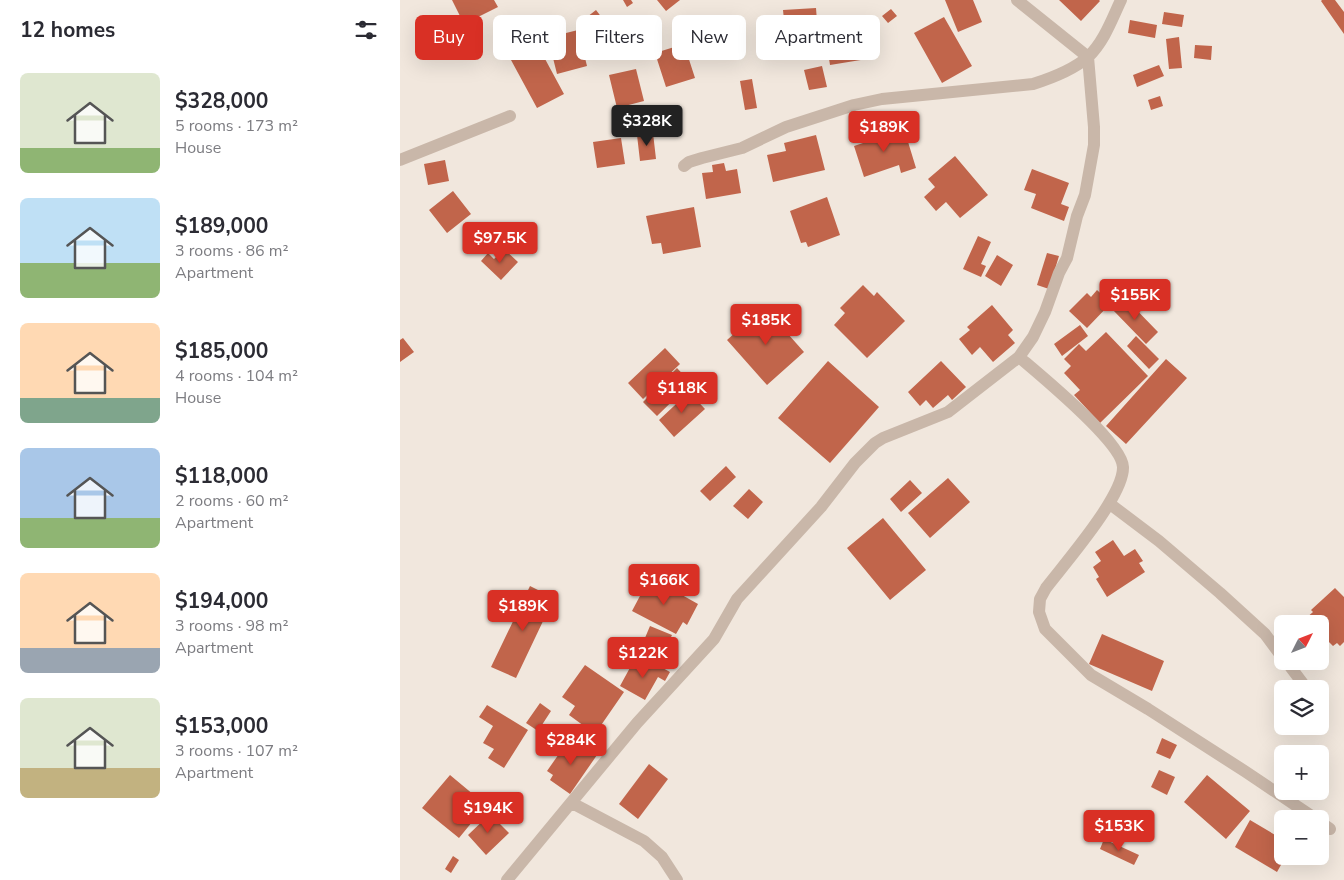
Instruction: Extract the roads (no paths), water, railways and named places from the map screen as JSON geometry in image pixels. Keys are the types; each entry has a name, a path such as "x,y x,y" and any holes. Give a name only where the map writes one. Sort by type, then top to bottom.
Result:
{"street":[{"path":"507,880 637,723 714,639 737,599 821,508 861,457 883,438 948,412 1019,357 1033,337 1067,258 1077,216 1085,195 1094,136 1088,56 1017,0"},
{"path":"684,166 696,160 742,148 786,127 854,104 882,99 1033,84 1055,78 1088,56 1102,38 1122,0"},
{"path":"400,160 510,116"},
{"path":"1019,357 1059,392 1115,448 1123,464 1122,474 1110,504 1046,588 1040,599 1039,612 1045,629 1091,675 1148,708 1303,810"},
{"path":"1110,504 1159,540 1265,634 1274,646"},
{"path":"572,803 644,841 662,857 677,880"}]}
